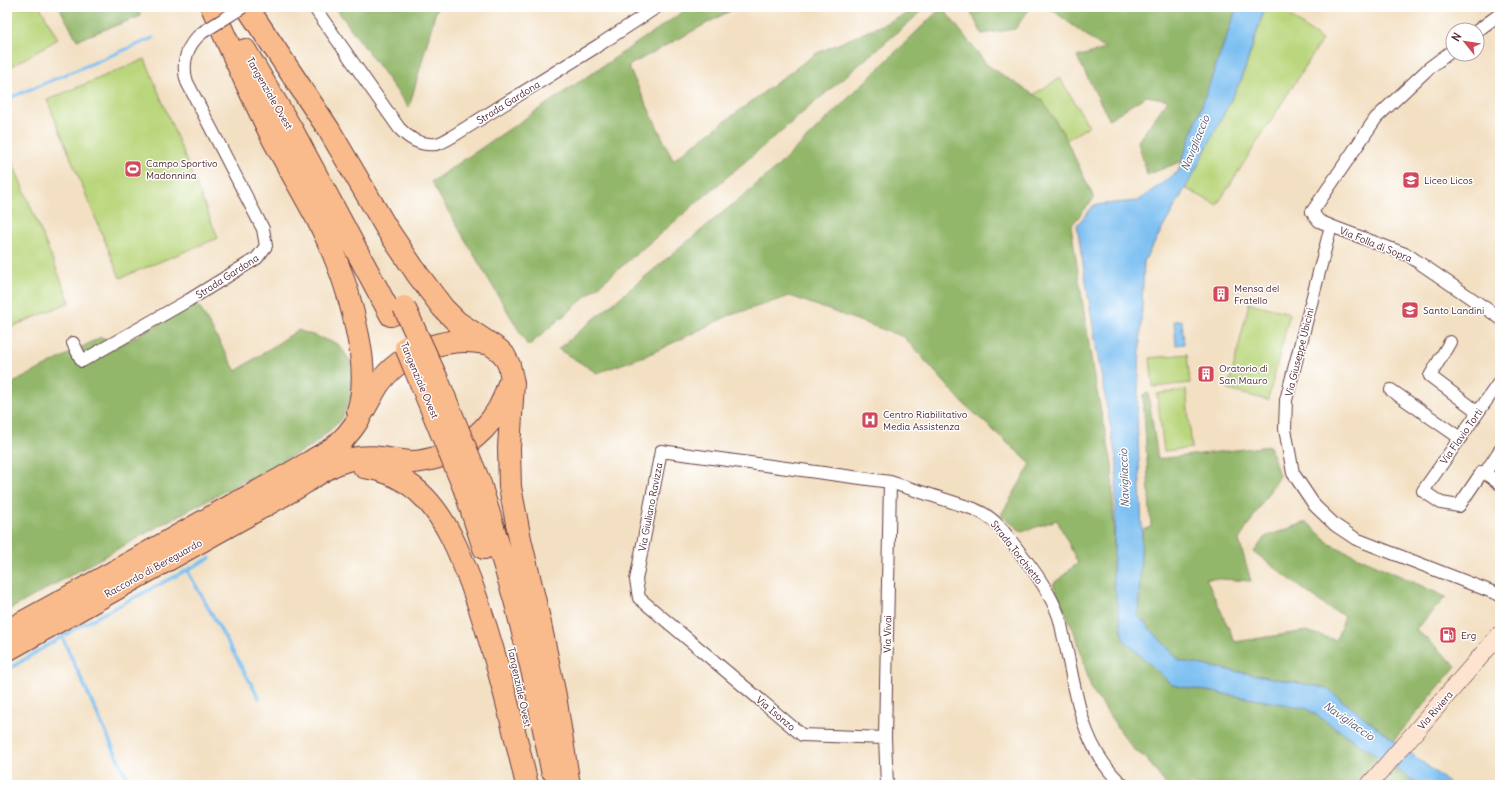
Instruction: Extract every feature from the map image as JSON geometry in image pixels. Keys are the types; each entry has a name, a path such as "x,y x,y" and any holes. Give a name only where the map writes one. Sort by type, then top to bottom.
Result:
{"highway":[{"path":"212,7 274,139 327,240 336,259 347,291 359,342 363,374 360,406 347,435"},
{"name":"Tangenziale Ovest","path":"221,7 437,379 472,487 515,600 534,678 550,757 554,785"},
{"name":"Tangenziale Ovest","path":"238,7 345,198 397,311"},
{"path":"247,7 329,130 372,204 418,275 443,308 457,322 492,344 504,355 511,371 513,390 509,448 510,487 520,539 556,696 569,785"},
{"path":"294,480 347,435 359,420 378,385 399,363 418,352 446,342 464,340 492,344"},
{"path":"294,480 351,459 367,456 417,462 454,451 486,428 494,417 508,388 511,371"},
{"path":"294,480 346,468 372,468 386,472 407,483 417,490 430,504 447,530 465,569 479,605 496,660 527,785"},
{"name":"Raccordo di Bereguardo","path":"7,631 294,480"},
{"name":"Raccordo di Bereguardo","path":"7,650 294,480"},
{"name":"Tangenziale Ovest","path":"472,487 521,685 538,785"}],"street":[{"name":"Strada Gardona","path":"74,344 82,361 190,300 244,267 258,258 266,246 263,229 185,78 185,62 193,41 203,32 243,7"},
{"name":"Strada Gardona","path":"314,7 399,128 408,137 420,143 437,144 460,132 657,7"},
{"path":"1485,25 1500,14"},
{"name":"Via Folla di Sopra","path":"1445,56 1429,68 1376,118 1312,212 1319,221 1408,255 1500,318"},
{"name":"Via Giuseppe Ubicini","path":"1331,226 1286,400 1285,429 1293,473 1315,506 1335,525 1356,539 1500,595"},
{"path":"1450,342 1430,376 1478,412"},
{"name":"Via Flavio Torti","path":"1485,473 1482,472 1459,506 1440,503 1423,491 1500,381"},
{"path":"1391,390 1460,438"},
{"path":"1500,450 1485,473 1500,484"},
{"name":"Via Giuliano Ravizza","path":"686,638 639,598 636,580 661,451 780,467"},
{"name":"Strada Torchietto","path":"780,467 890,482 974,509 986,514 997,523 1041,580 1059,618 1082,721 1102,763 1123,785"},
{"name":"Via Vivai","path":"887,785 885,738 890,482"},
{"name":"Via Riviera","path":"1369,785 1500,634"},
{"name":"Via Isonzo","path":"686,638 802,735 885,738"}],"green space":[{"path":"7,7 40,7 58,39 7,69"},
{"path":"59,7 136,7 141,16 77,40"},
{"path":"335,7 437,7 409,108"},
{"path":"690,7 737,7 628,66 673,160 815,54 923,7 927,7 528,346 431,182"},
{"path":"942,7 987,65 1042,100 1062,131 1094,198 1071,226 1094,377 1112,464 1114,538 1113,578 1172,685 1306,708 1379,757 1354,785 1166,785 1146,758 1134,750 1092,691 1077,639 1053,584 1078,563 1057,520 1022,532 1001,515 1031,464 963,403 904,337 790,296 728,316 650,354 597,373 558,349 775,169"},
{"path":"968,7 1031,7 1015,29 982,34"},
{"path":"1048,7 1237,7 1182,161 1147,175 1138,141 1168,100 1146,96 1109,119 1077,57 1105,49"},
{"path":"1265,7 1278,7 1322,40 1217,205 1185,188 1242,78"},
{"name":"Campo Sportivo Madonnina","path":"145,59 218,238 120,278 47,100"},
{"path":"1060,78 1089,126 1060,144 1031,96"},
{"path":"7,149 70,302 7,329"},
{"path":"196,301 236,371 298,330 338,344 350,360 352,394 341,420 313,445 164,523 7,611 7,386 101,337 120,345"},
{"path":"1249,303 1290,313 1268,400 1228,390"},
{"path":"1187,354 1190,383 1153,387 1150,358"},
{"path":"1186,390 1192,448 1164,451 1157,394"},
{"path":"1148,393 1158,459 1270,446 1279,476 1239,540 1251,581 1206,578 1235,642 1306,631 1336,640 1345,616 1328,608 1254,552 1265,537 1307,522 1330,544 1446,597 1416,629 1456,666 1394,740 1326,688 1180,661 1138,616 1142,530 1151,527 1143,395"},
{"path":"1395,768 1420,785 1380,785"}],"water":[{"name":"Navigliaccio","path":"1237,7 1265,7 1242,78 1194,173 1144,261 1137,415 1142,530 1138,616 1180,661 1326,688 1452,785 1420,785 1306,708 1172,685 1123,639 1113,578 1117,463 1097,352 1077,225 1094,205 1137,201 1178,172"},
{"path":"1182,320 1184,344 1176,345 1174,321"}],"waterway":[{"path":"7,99 153,38"},
{"path":"7,670 78,627 210,558"},
{"path":"187,570 259,698"},
{"path":"62,637 130,785"}],"place":[{"name":"Campo Sportivo Madonnina","path":"133,169"},
{"name":"Liceo Licos","path":"1411,180"},
{"name":"Mensa del Fratello","path":"1221,294"},
{"name":"Santo Landini","path":"1410,310"},
{"name":"Oratorio di San Mauro","path":"1206,374"},
{"name":"Centro Riabilitativo Media Assistenza","path":"870,420"},
{"name":"Erg","path":"1448,635"}]}
